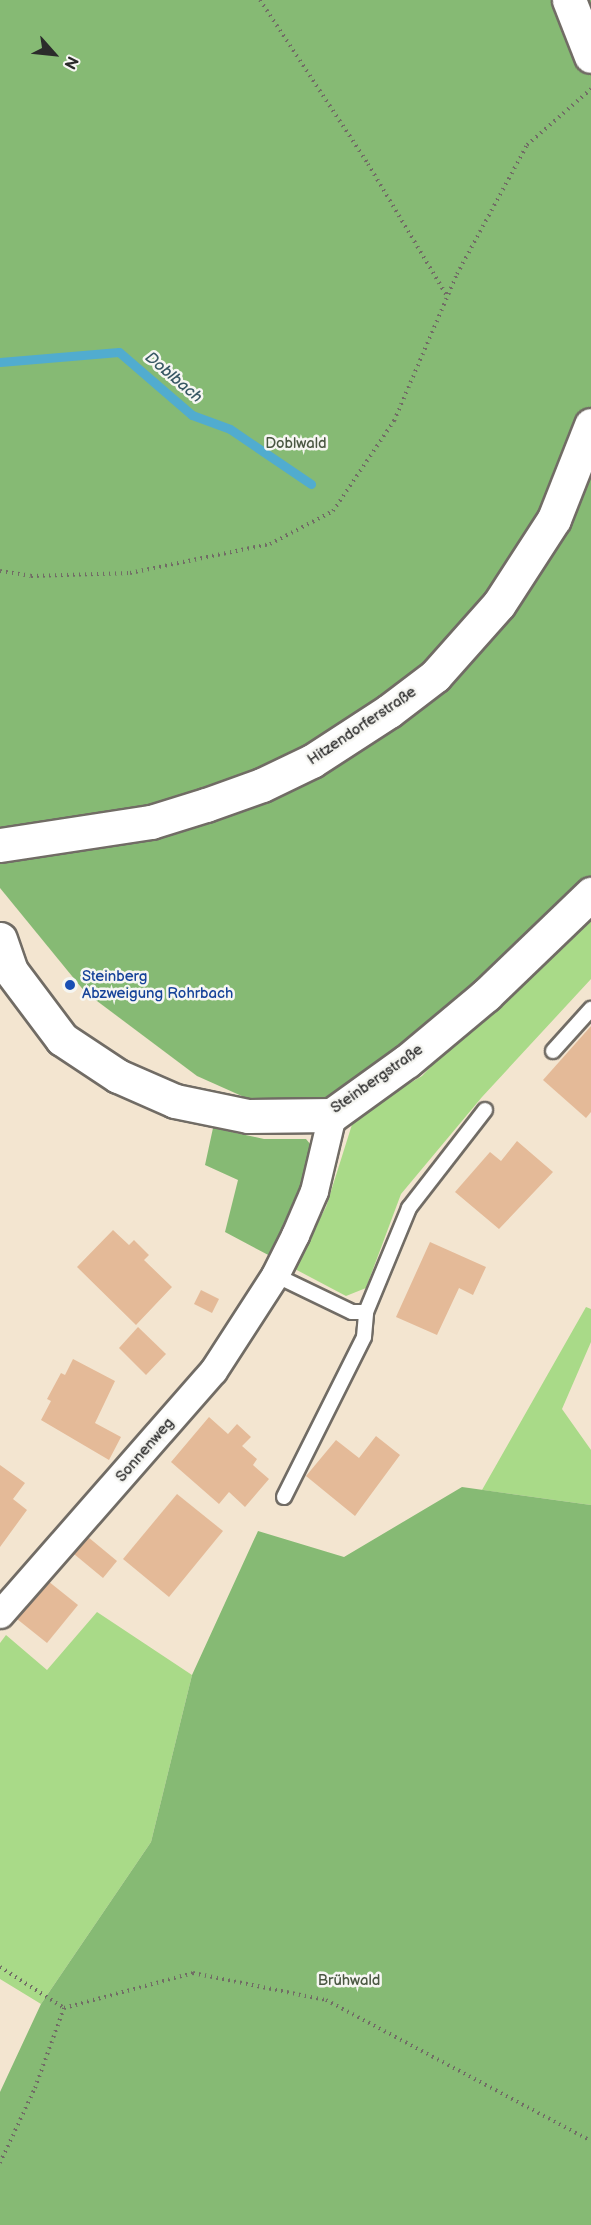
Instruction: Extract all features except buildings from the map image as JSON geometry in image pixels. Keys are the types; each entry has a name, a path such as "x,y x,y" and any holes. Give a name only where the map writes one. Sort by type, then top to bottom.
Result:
{"main road":[{"path":"569,0 591,56"},
{"name":"Hitzendorferstraße","path":"0,845 151,822 206,805 262,785 312,761 389,711 435,675 505,596 554,519 591,425"},
{"name":"Steinbergstraße","path":"0,939 5,972 62,1040 118,1076 175,1101 248,1116 332,1115 407,1061 486,994 591,894"}],"street":[{"name":"Sonnenweg","path":"0,1614 213,1371 275,1275 314,1191 332,1115"}],"lane":[{"path":"553,1051 591,1009"},
{"path":"284,1497 364,1337 366,1312 409,1208 485,1110"},
{"path":"275,1275 352,1312 366,1312"}],"path":[{"path":"260,0 368,164 447,296"},
{"path":"0,571 31,576 130,573 270,544 333,511 394,421 447,296 527,146 591,89"},
{"path":"0,1967 64,2008 194,1973 326,2000 591,2141"},
{"path":"0,2163 35,2088 64,2008"}],"green space":[{"name":"Doblwald","path":"0,0 591,0 591,888 463,1003 330,1099 253,1101 197,1076 85,992 0,888"},
{"path":"591,914 591,979 482,1097 401,1194 366,1288 346,1296 293,1268 326,1207 355,1115 422,1076 471,1024"},
{"path":"213,1128 264,1139 306,1139 316,1151 274,1258 225,1232 238,1180 205,1165"},
{"path":"586,1307 591,1309 591,1342 562,1409 591,1450 591,1505 482,1490"},
{"name":"Brühwald","path":"462,1487 591,1505 591,2225 0,2225 0,2092 41,2004 151,1842 192,1675 258,1531 344,1557"},
{"path":"97,1612 192,1675 151,1842 41,2004 0,1979 0,1643 6,1635 47,1670"}],"waterway":[{"name":"Doblbach","path":"0,362 119,352 192,415 230,429 311,484"}],"place":[{"name":"Steinberg Abzweigung Rohrbach","path":"70,985"}]}
